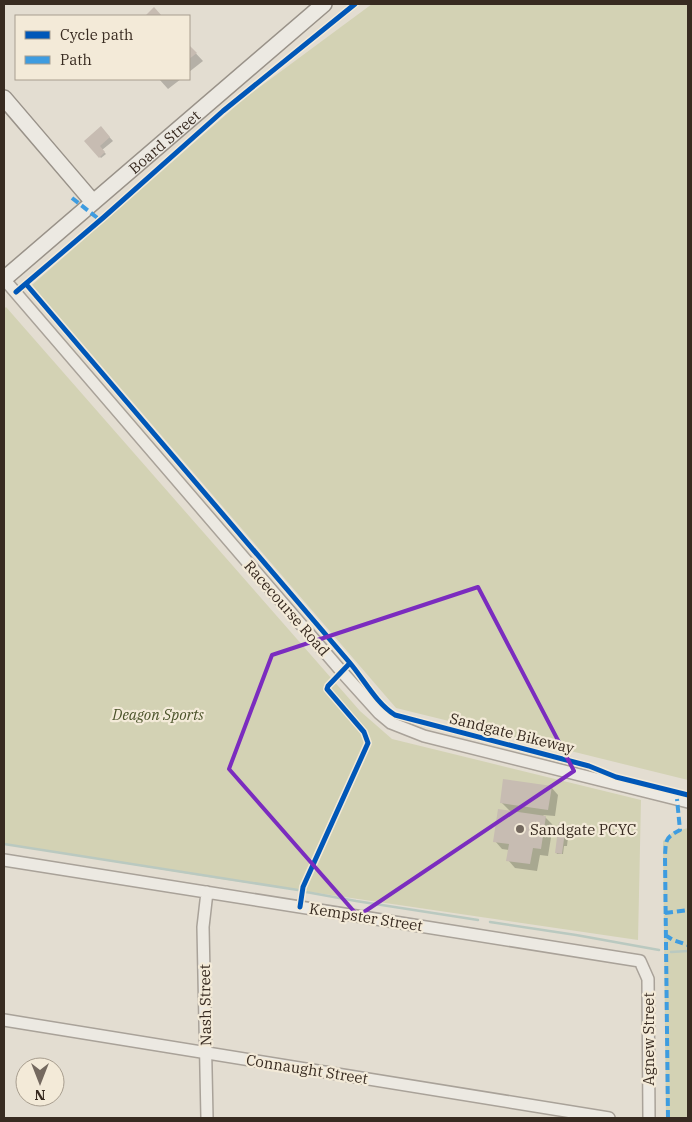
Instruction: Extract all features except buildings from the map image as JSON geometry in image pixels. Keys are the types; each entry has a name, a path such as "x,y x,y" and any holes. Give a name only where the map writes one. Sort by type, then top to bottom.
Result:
{"main road":[{"name":"Board Street","path":"4,279 324,4"},
{"path":"4,98 93,202"}],"street":[{"name":"Racecourse Road","path":"4,279 342,672 379,713 391,723 424,736 688,802"},
{"name":"Kempster Street","path":"4,860 640,961"},
{"name":"Nash Street","path":"207,892 203,927 207,1118"},
{"name":"Agnew Street","path":"640,961 648,980 649,1118"},
{"name":"Connaught Street","path":"4,1020 610,1118"}],"highlighted area":[{"path":"478,587 574,771 358,916 229,769 272,655"}],"green space":[{"path":"372,4 688,4 688,780 396,708 32,285 245,98"},
{"name":"Deagon Sports","path":"6,307 360,711 392,739 641,800 638,940 214,878 4,844 4,309"},
{"path":"688,828 688,1118 666,1118 663,841 673,832"}],"waterway":[{"path":"4,844 298,890"},
{"path":"306,892 478,920"},
{"path":"490,922 659,950"},
{"path":"671,952 688,951"}],"marked path":[{"path":"72,198 100,220"},
{"path":"668,1118 665,856 667,840 671,835 680,830 677,799"},
{"path":"665,913 688,910"},
{"path":"665,935 688,945"}],"cycle path":[{"path":"16,292 223,111 355,4"},
{"name":"Sandgate Bikeway","path":"26,284 388,710 395,715 589,766 616,777 688,795"},
{"path":"300,907 303,887 368,743 364,732 327,689 350,663"}],"place":[{"name":"Sandgate PCYC","path":"520,829"}]}
